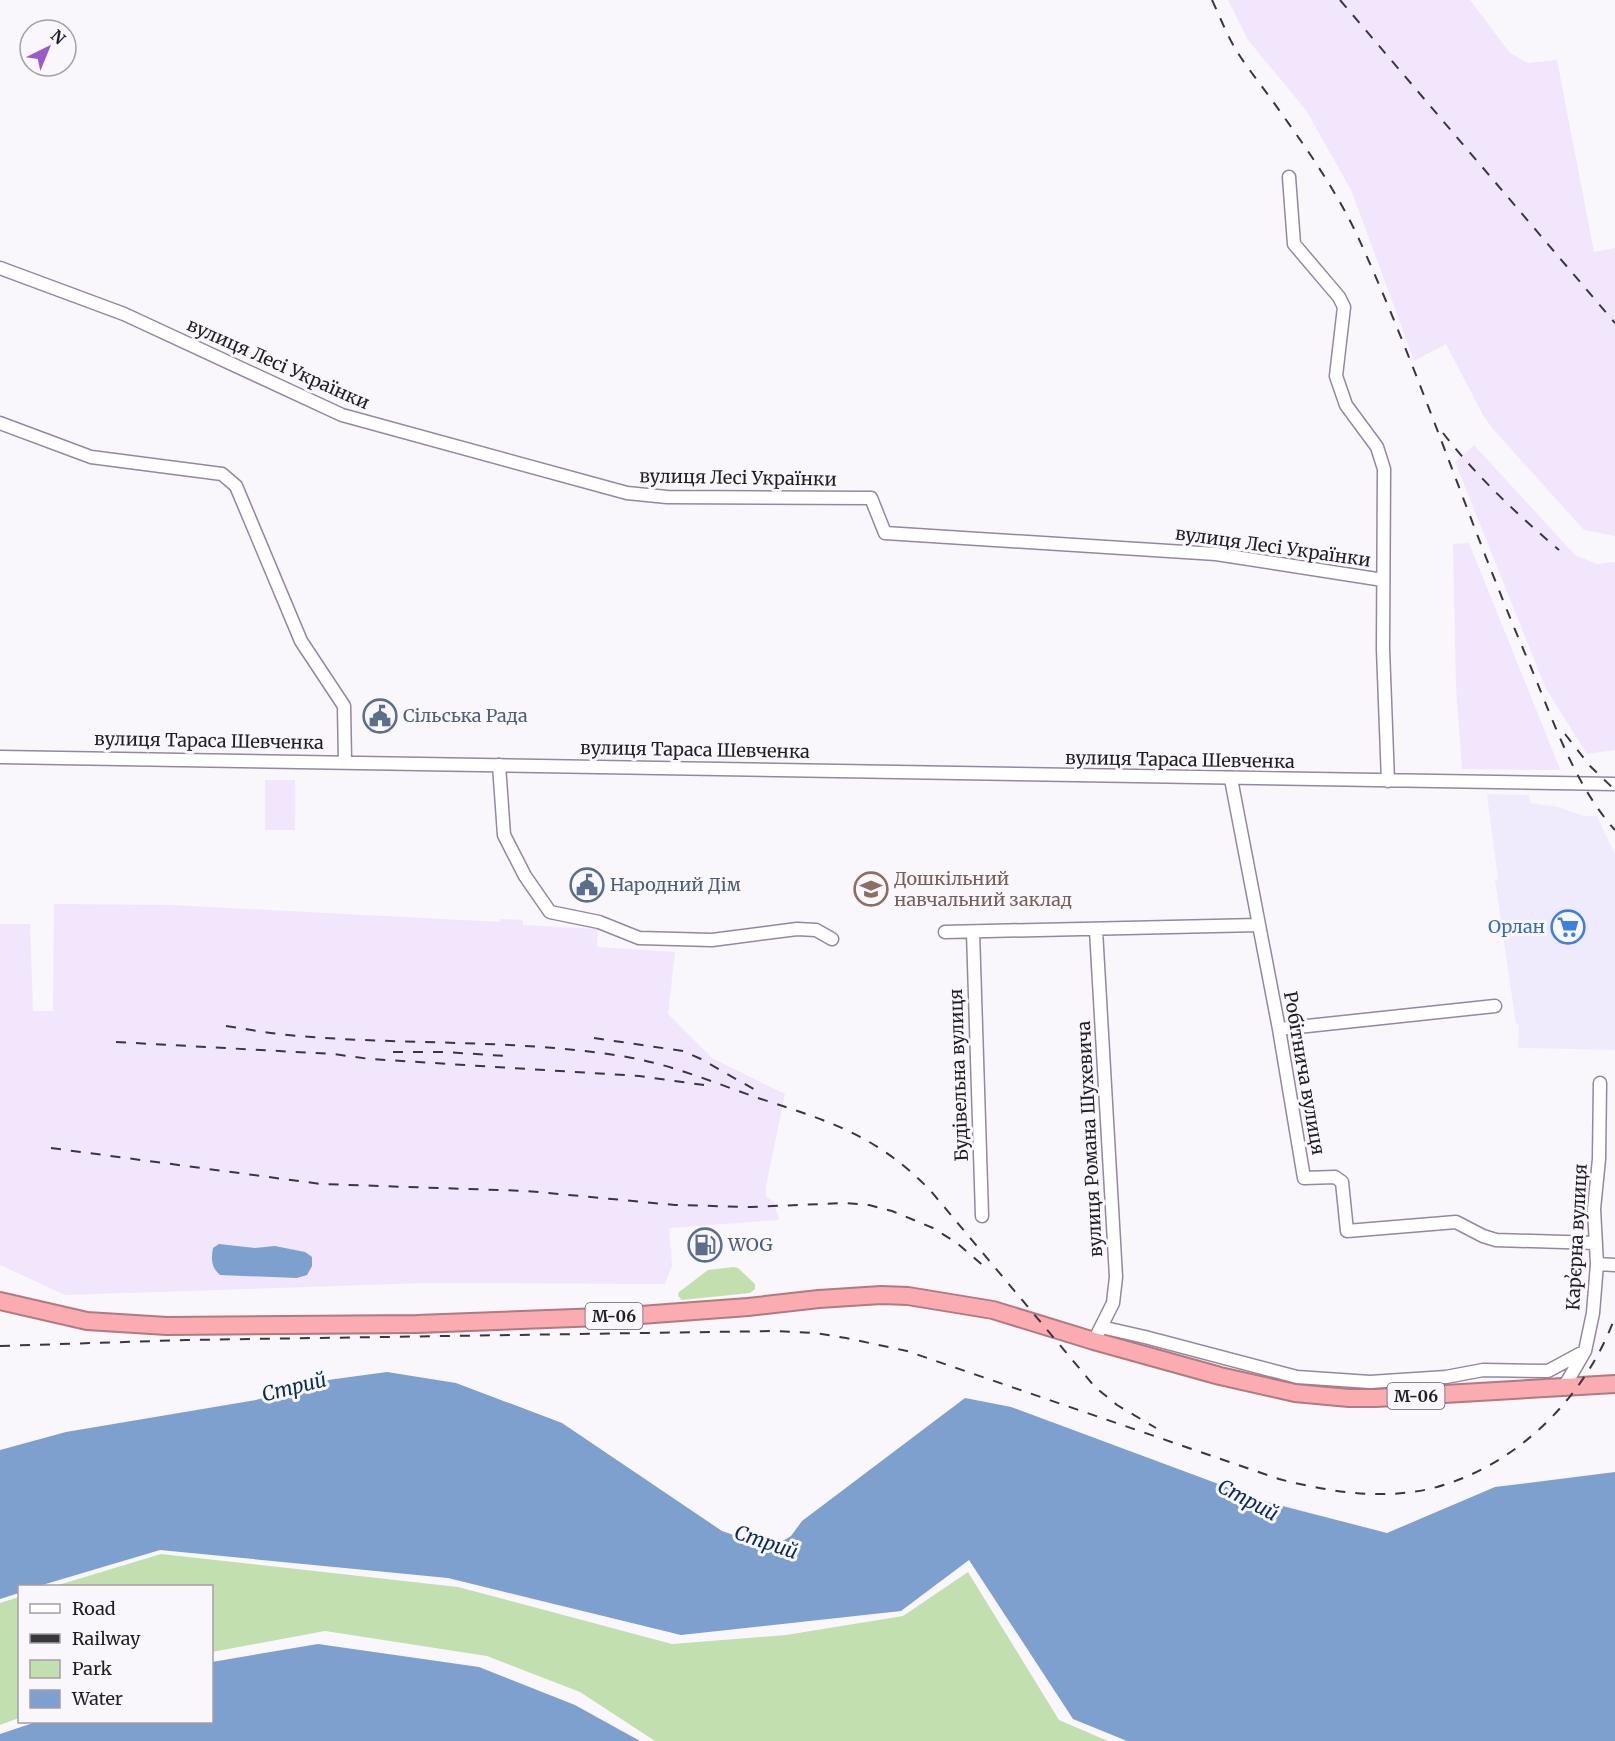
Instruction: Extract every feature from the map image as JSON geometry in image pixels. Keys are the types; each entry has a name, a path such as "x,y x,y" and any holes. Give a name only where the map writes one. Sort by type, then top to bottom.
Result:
{"highway":[{"name":"М-06","path":"0,1301 87,1321 178,1326 417,1324 627,1316 819,1299 899,1295 942,1300 993,1310 1097,1334 1242,1381 1295,1393 1376,1398 1615,1384"}],"street":[{"path":"1290,177 1294,244 1339,297 1344,307 1336,376 1346,405 1377,447 1384,469 1383,649 1388,781"},
{"name":"вулиця Лесі Українки","path":"0,268 124,314 342,415 627,493 667,497 871,498 885,533 1216,554 1383,580"},
{"path":"0,423 91,457 222,474 236,486 301,641 344,706 345,761"},
{"name":"вулиця Тараса Шевченка","path":"0,757 1615,784"},
{"path":"499,765 504,835 525,876 549,912 599,922 639,938 711,940 797,929 816,930 832,939"},
{"name":"Робітнича вулиця","path":"1231,779 1279,1029 1304,1178 1335,1177 1342,1182 1347,1231 1456,1222 1496,1240 1596,1243"},
{"path":"945,933 1258,926"},
{"name":"вулиця Романа Шухевича","path":"1096,930 1116,1277 1113,1303 1097,1334"},
{"name":"Будівельна вулиця","path":"973,932 982,1216"},
{"path":"1279,1029 1495,1006"},
{"name":"Карʼєрна вулиця","path":"1564,1387 1585,1351 1593,1313 1597,1264 1594,1209 1599,1159 1600,1083"},
{"path":"1597,1264 1615,1265"},
{"path":"1097,1334 1144,1337 1297,1377 1370,1382 1446,1377 1483,1370 1548,1371 1585,1351"}],"shaded area":[{"path":"1228,0 1470,0 1510,53 1528,63 1557,60 1594,252 1615,248 1615,536 1584,530 1493,429 1483,415 1446,344 1414,361 1352,192 1306,110 1248,40"},
{"path":"1474,445 1575,555 1597,564 1615,562 1615,750 1587,754 1546,689 1455,462"},
{"path":"1469,543 1560,770 1462,769 1456,686 1453,544"},
{"path":"265,780 295,780 295,830 265,830"},
{"path":"1487,794 1529,795 1530,803 1558,807 1584,816 1597,816 1615,855 1615,1050 1518,1048 1519,1025 1516,1024 1495,880 1498,879"},
{"path":"54,904 170,905 500,922 500,919 523,920 523,925 598,929 597,947 675,952 668,1014 712,1058 785,1094 766,1186 766,1196 774,1202 779,1220 669,1228 672,1266 665,1284 426,1283 65,1295 0,1265 0,924 30,924 33,1011 53,1011"}],"green space":[{"path":"734,1267 755,1284 755,1289 750,1293 682,1300 678,1296 679,1292 708,1270"},
{"path":"161,1554 458,1587 672,1644 786,1635 903,1616 968,1572 1059,1720 1108,1741 655,1741 580,1692 487,1656 325,1631 213,1652 213,1585 58,1585"},
{"path":"18,1597 18,1718 0,1725 0,1603"}],"water":[{"path":"219,1244 255,1248 275,1246 305,1252 312,1257 312,1266 307,1275 297,1278 220,1275 213,1266 212,1259 213,1248"},
{"name":"Стрий","path":"387,1372 456,1383 562,1423 722,1531 771,1548 791,1536 802,1521 965,1398 1011,1407 1267,1502 1387,1533 1495,1487 1615,1472 1615,1741 1127,1741 1073,1719 969,1560 901,1611 681,1635 448,1578 160,1550 42,1585 18,1585 18,1593 0,1599 0,1450 66,1432 256,1400 313,1382"},
{"path":"318,1644 479,1667 575,1705 640,1741 0,1741 0,1734 33,1723 213,1723 213,1662"}],"railway":[{"path":"1212,0 1236,50 1317,165 1358,237 1403,343 1486,558 1556,730 1588,793 1615,830"},
{"path":"1340,0 1615,323"},
{"path":"1443,433 1498,494 1559,550"},
{"path":"1565,734 1590,766 1615,790"},
{"path":"226,1026 330,1038 543,1047 627,1057 678,1070 832,1124 891,1156 930,1190 1095,1387 1117,1405 1156,1428"},
{"path":"594,1038 683,1051 757,1091"},
{"path":"116,1042 333,1054 370,1059 639,1076 704,1085"},
{"path":"393,1052 445,1052 506,1056"},
{"path":"51,1148 321,1184 527,1191 675,1205 751,1207 846,1203 869,1205 892,1211 933,1228 957,1243 987,1269"},
{"path":"0,1346 186,1340 775,1331 815,1333 907,1351 1279,1479 1318,1488 1378,1494 1437,1487 1495,1462 1522,1444 1568,1399 1586,1374 1615,1317"}],"place":[{"name":"Сільська Рада","path":"380,716"},
{"name":"Народний Дім","path":"587,885"},
{"name":"Дошкільний навчальний заклад","path":"871,889"},
{"name":"Орлан","path":"1568,927"},
{"name":"WOG","path":"705,1245"}]}
